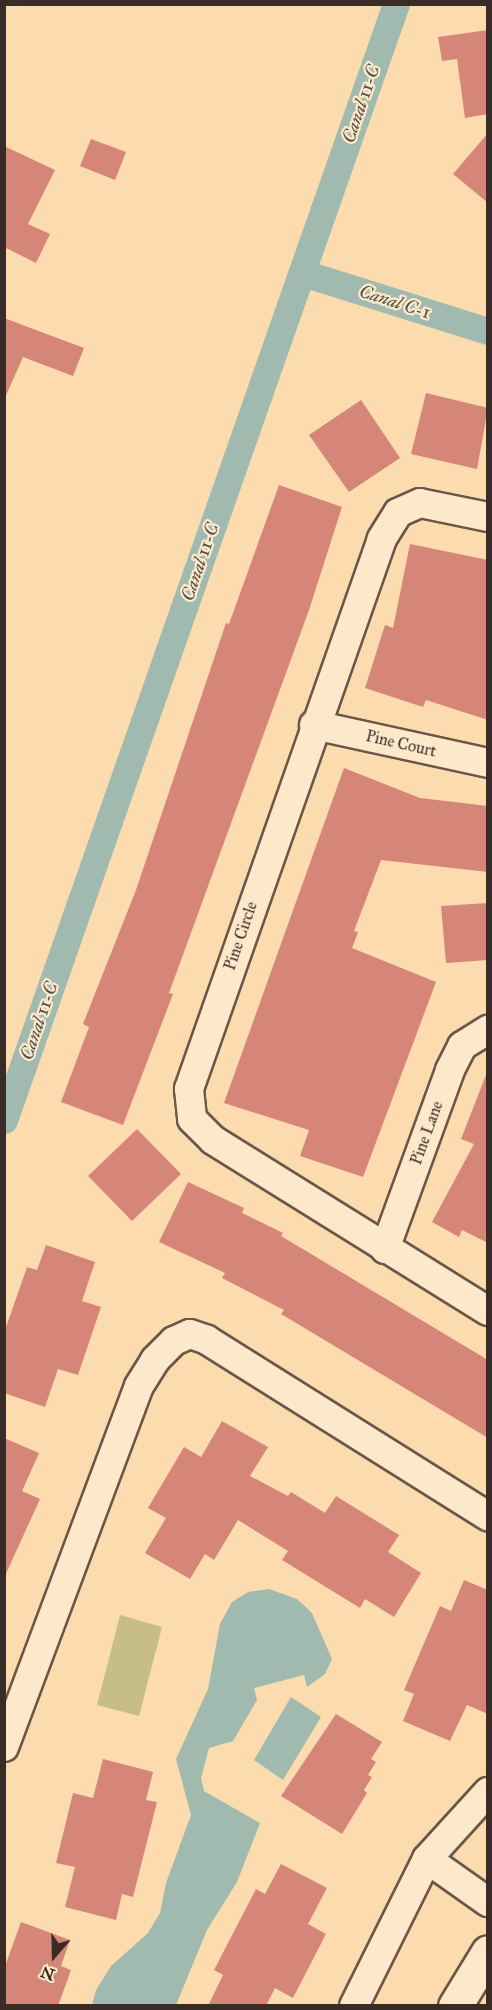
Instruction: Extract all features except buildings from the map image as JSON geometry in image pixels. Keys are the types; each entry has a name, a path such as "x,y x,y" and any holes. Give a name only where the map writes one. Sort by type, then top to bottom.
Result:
{"street":[{"name":"Pine Circle","path":"488,517 420,503 398,513 382,539 314,725 189,1089 192,1119 213,1140 488,1311"},
{"name":"Pine Court","path":"314,725 488,764"},
{"name":"Pine Lane","path":"385,1249 450,1070 462,1046 488,1030"},
{"path":"4,1748 140,1386 155,1360 174,1341 190,1334 207,1340 488,1516"},
{"path":"354,2006 427,1859 488,1792"},
{"path":"427,1859 488,1902"},
{"path":"455,2006 488,1952"}],"shaded area":[{"path":"269,1589 297,1599 312,1613 332,1659 325,1674 307,1687 304,1675 254,1688 257,1700 233,1741 209,1748 201,1778 204,1791 260,1823 237,1882 207,1930 176,2005 92,2005 96,1990 111,1966 148,1933 160,1913 166,1883 191,1815 176,1759 208,1689 220,1624 232,1602 248,1592"},
{"path":"120,1615 162,1627 139,1716 97,1705"},
{"path":"291,1697 321,1717 283,1780 254,1760"}],"waterway":[{"name":"Canal 11-C","path":"4,1120 396,4"},
{"name":"Canal C-1","path":"303,273 488,331"}]}
